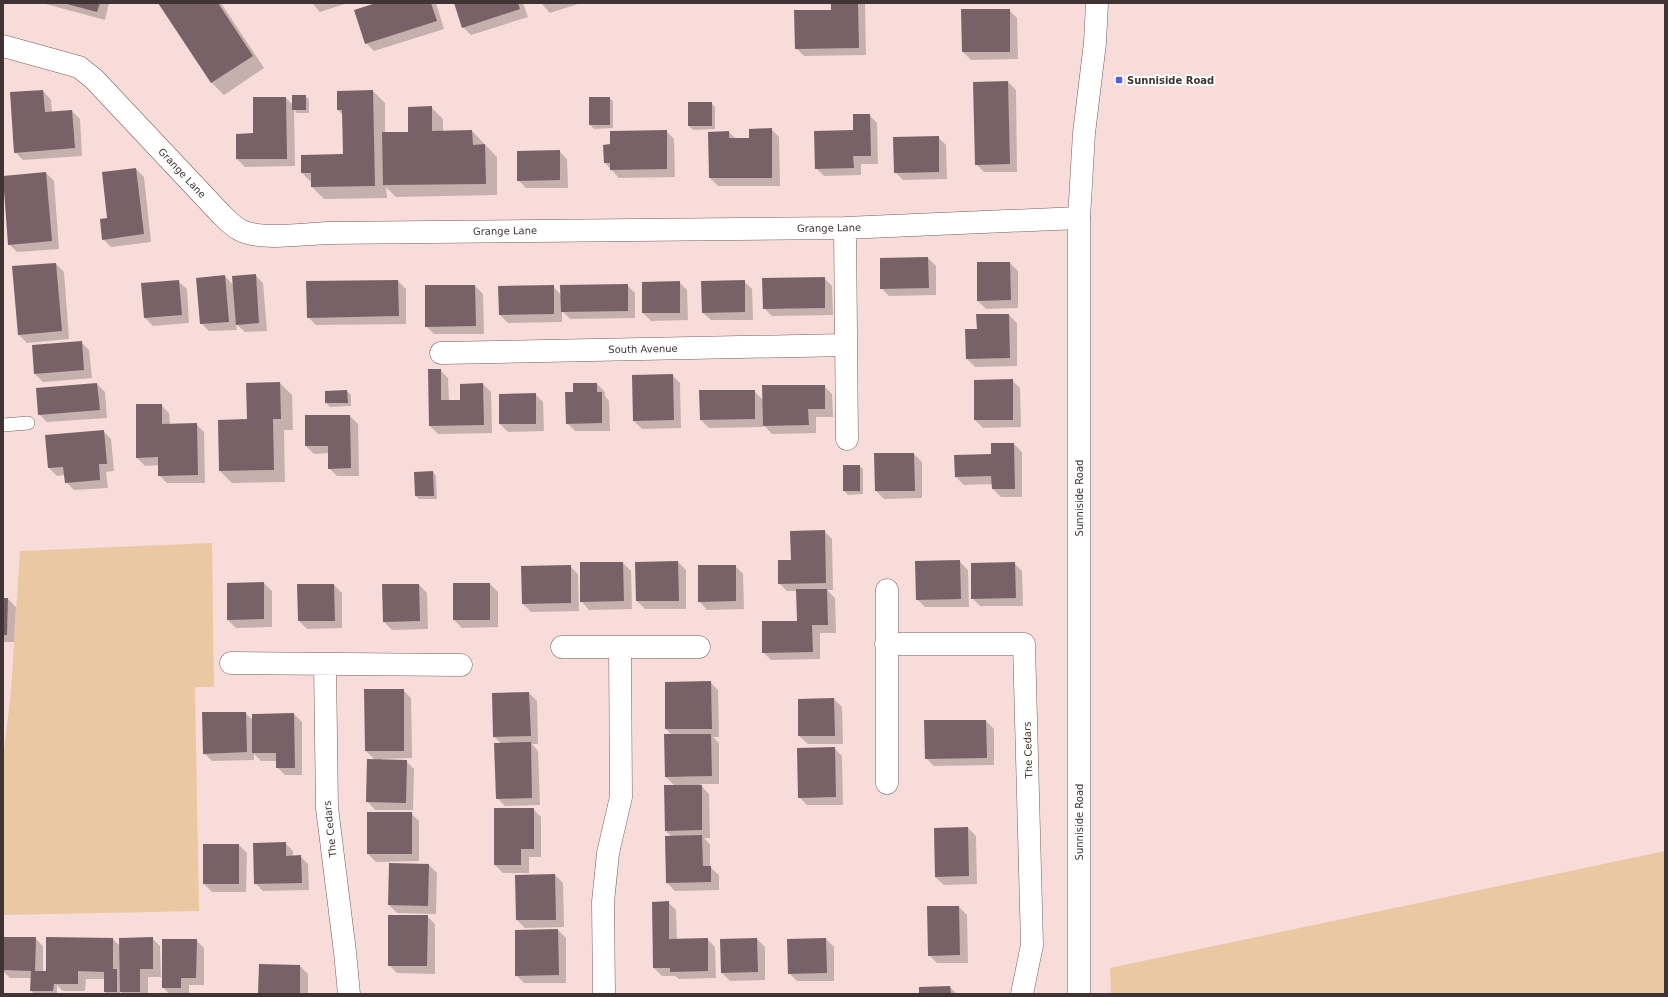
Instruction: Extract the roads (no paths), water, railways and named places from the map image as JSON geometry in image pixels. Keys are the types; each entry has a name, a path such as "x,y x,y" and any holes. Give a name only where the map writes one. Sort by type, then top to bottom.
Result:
{"street":[{"name":"Sunniside Road","path":"1079,994 1080,218 1084,133 1095,43 1097,3"},
{"name":"Grange Lane","path":"3,46 79,67 94,79 220,213 233,226 243,232 282,235 326,233 845,228 1080,218"},
{"path":"845,228 847,439"},
{"name":"South Avenue","path":"441,352 846,344"},
{"path":"887,590 887,783"},
{"name":"The Cedars","path":"886,644 1024,644 1030,814 1032,945 1022,994"},
{"path":"562,647 699,647"},
{"path":"604,994 603,902 608,853 621,797 620,647"},
{"path":"231,663 462,665"},
{"name":"The Cedars","path":"325,664 326,808 344,945 348,994"}],"lane":[{"path":"3,425 28,423"}],"place":[{"name":"Sunniside Road","path":"1119,80"}]}
